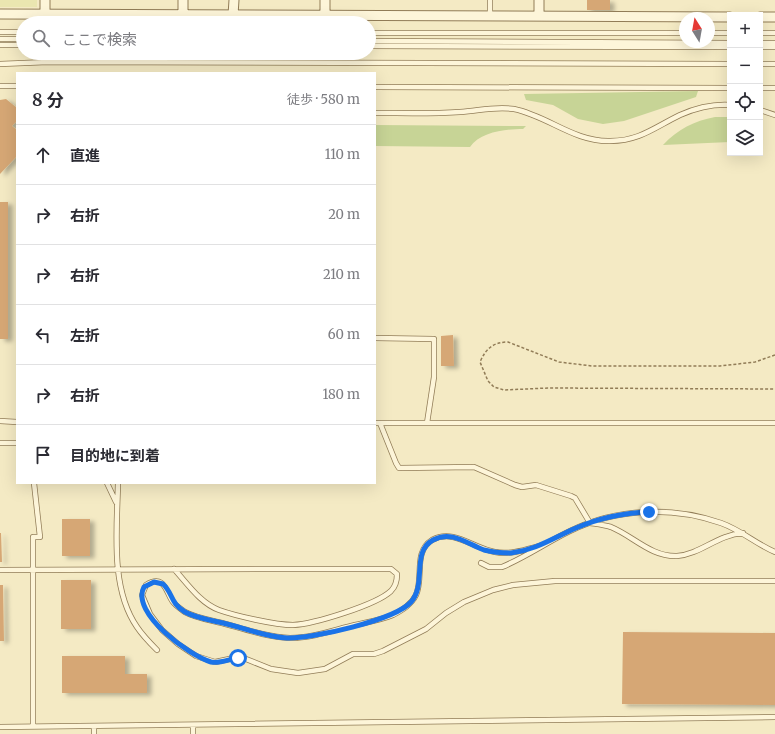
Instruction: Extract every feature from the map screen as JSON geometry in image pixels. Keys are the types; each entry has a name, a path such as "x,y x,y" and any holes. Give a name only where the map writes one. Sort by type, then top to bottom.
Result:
{"street":[{"path":"45,0 45,14"},
{"path":"183,0 183,15"},
{"path":"234,0 234,15"},
{"path":"325,0 325,15"},
{"path":"539,0 539,16"},
{"path":"0,14 727,17"},
{"path":"763,17 775,17"}],"lane":[{"path":"490,0 490,16"},
{"path":"0,32 16,32"},
{"path":"376,33 679,33"},
{"path":"715,33 727,33"},
{"path":"763,33 775,33"},
{"path":"0,39 16,39"},
{"path":"376,41 727,43"},
{"path":"763,43 775,43"},
{"path":"0,45 16,45"},
{"path":"376,46 727,47"},
{"path":"763,47 775,47"},
{"path":"0,64 36,62 727,64"},
{"path":"763,64 775,64"},
{"path":"0,86 16,87"},
{"path":"376,87 727,88"},
{"path":"763,88 775,88"},
{"path":"376,113 453,112 489,107 508,108 538,116 578,136 610,141 643,135 694,110 709,106 727,105"},
{"path":"763,111 775,115"},
{"path":"376,338 434,338 434,377 427,423"},
{"path":"0,420 16,422"},
{"path":"743,533 730,534 695,551 678,556 663,555 647,548 610,527 590,523 575,498 549,489 536,485 522,487 515,485 474,467 400,468 396,463 377,423 775,424"},
{"path":"0,443 16,443"},
{"path":"33,726 33,537 40,537 34,484"},
{"path":"107,484 118,506"},
{"path":"118,484 118,570 122,595 137,626 157,650"},
{"path":"481,563 489,567 502,567 590,523 629,514 669,512 702,518 743,533 775,552"},
{"path":"542,546 510,553 483,550 454,537 441,537 433,540 426,545 421,554 421,573 416,594 406,607 386,617 307,637 273,636 190,614 173,602 167,587 161,583 148,584 143,590 142,595 150,614 162,630 178,644 196,656 215,662 234,658 246,659 271,669 298,673 325,669 353,654 374,654 383,651 426,629 446,613 464,602 493,590 518,584 555,581 775,581"},
{"path":"0,570 174,569 391,569 397,574 397,580 395,585 387,594 370,603 313,622 280,624 219,610 208,605 174,569"},
{"path":"0,727 775,717"},
{"path":"193,734 194,725"},
{"path":"94,726 94,734"}],"path":[{"path":"775,355 755,362 720,366 592,366 559,362 508,342 500,342 493,344 484,352 480,362 488,381 494,387 504,390 548,388 775,389"}],"shaded area":[{"path":"0,0 37,0 37,7 0,7"}],"green space":[{"path":"698,91 696,97 624,121 603,124 578,119 553,105 526,100 524,94"},
{"path":"715,117 727,117 727,142 663,145 674,134 693,123"},
{"path":"376,125 526,126 523,129 494,132 480,138 470,147 376,146"}],"building":[{"path":"587,0 610,0 610,10 587,10"},
{"path":"6,99 16,107 16,122 12,126 16,129 16,157 0,174 0,100"},
{"path":"0,202 8,202 8,339 0,339"},
{"path":"453,335 454,366 441,366 441,336"},
{"path":"62,519 90,519 90,556 62,556"},
{"path":"1,533 2,562 0,562"},
{"path":"61,580 91,580 91,629 61,629"},
{"path":"0,585 3,585 4,641 0,641"},
{"path":"623,632 775,633 775,705 622,704"},
{"path":"62,656 125,656 125,674 147,674 147,693 62,693"}],"route":[{"path":"238,658 211,662 196,656 178,644 156,624 145,606 142,593 144,587 154,582 163,584 167,587 173,602 186,613 195,616 273,636 286,638 307,637 386,617 402,610 414,599 416,594 421,573 421,554 426,545 441,537 450,536 459,538 483,550 510,553 542,546 571,530 602,519 649,512"}]}
